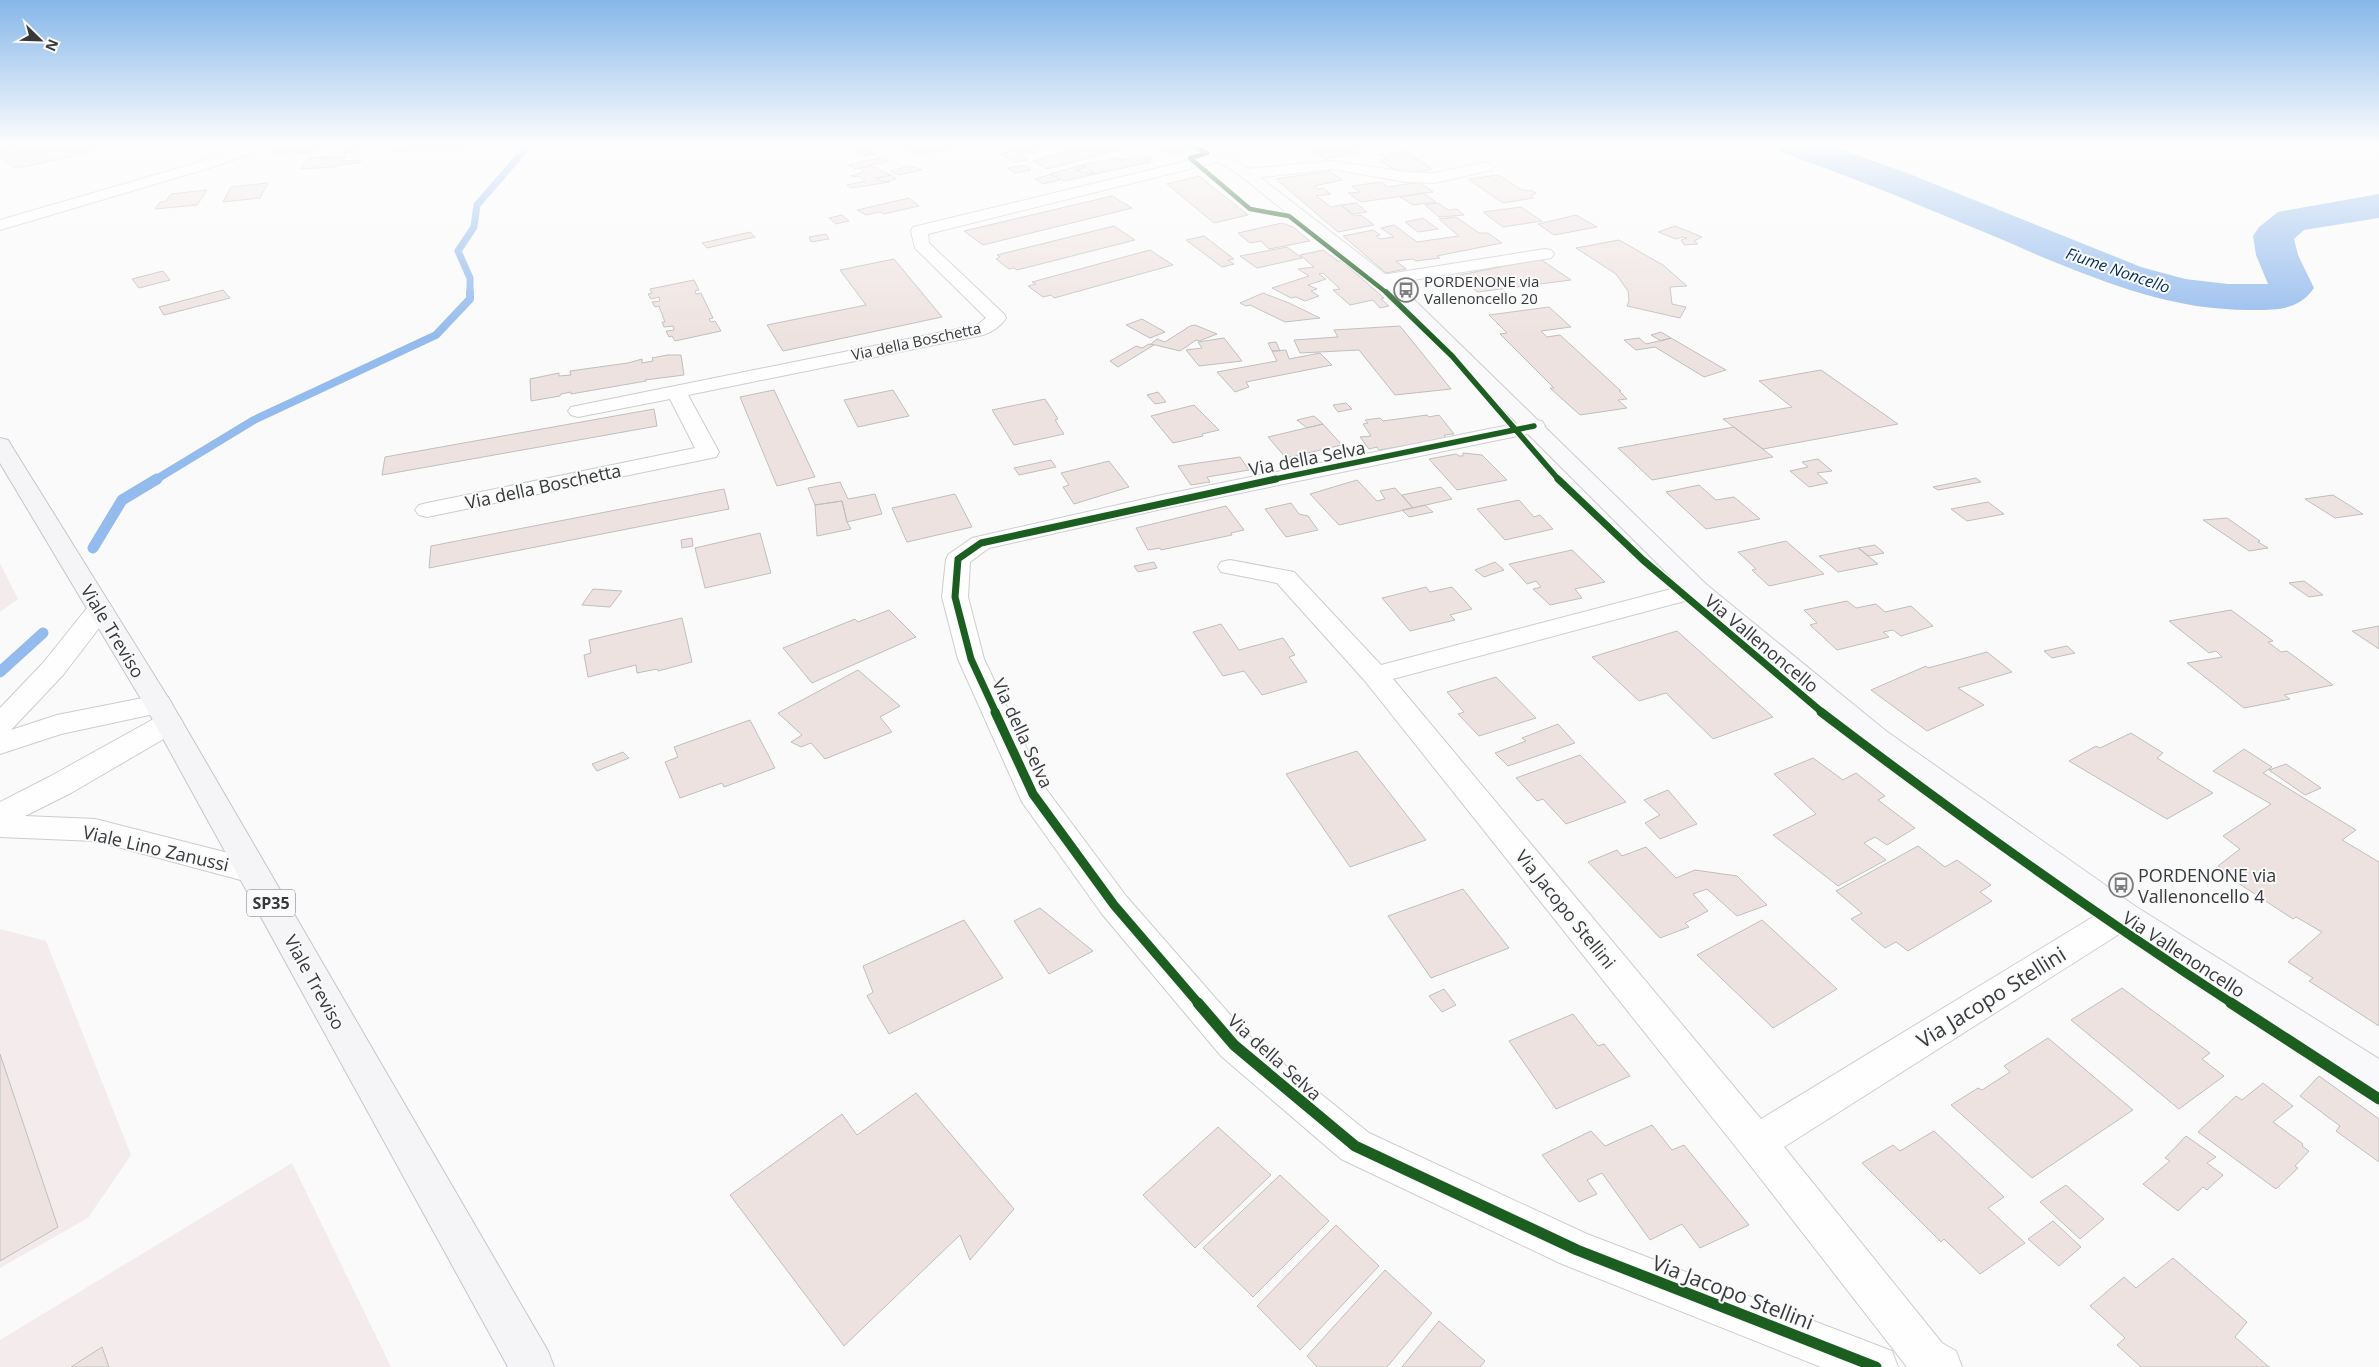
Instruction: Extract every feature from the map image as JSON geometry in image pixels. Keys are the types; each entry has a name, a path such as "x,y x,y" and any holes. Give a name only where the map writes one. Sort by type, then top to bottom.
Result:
{"main road":[{"name":"Viale Treviso","path":"0,445 163,713 532,1367"}],"street":[{"path":"0,225 59,208"},
{"name":"Via della Boschetta","path":"578,411 983,329 998,318 921,244 919,231 1013,208"},
{"name":"Via Vallenoncello","path":"1290,208 1382,280 1534,426 1698,590 1876,738 2123,915 2379,1079"},
{"path":"1382,280 1545,254"},
{"name":"Via della Boschetta","path":"427,510 708,452 676,391"},
{"name":"Via della Selva","path":"1534,426 1162,502 982,543 958,560 955,597 971,659 1033,794 1114,905 1234,1046 1355,1146 1577,1250"},
{"name":"Via Jacopo Stellini","path":"1230,567 1285,577 1375,675 1757,1142 1927,1358 1940,1367"},
{"path":"1375,675 1698,590"},
{"path":"0,724 34,692 73,647 100,609"},
{"path":"0,744 57,725 163,713"},
{"path":"0,815 60,785 163,713"},
{"name":"Viale Lino Zanussi","path":"0,826 96,830 252,870"},
{"name":"Via Jacopo Stellini","path":"1757,1142 2123,915"},
{"name":"Via Jacopo Stellini","path":"1577,1250 1876,1367"}],"shaded area":[{"path":"0,563 18,599 0,612"},
{"path":"0,929 46,941 131,1155 88,1218 0,1268"},
{"path":"292,1163 391,1367 0,1367 0,1340"}],"building":[{"path":"867,208 911,208 884,214 880,212 866,215 857,210"},
{"path":"1062,208 1132,208 983,245 964,231"},
{"path":"1196,208 1239,208 1248,215 1214,223"},
{"path":"1310,208 1344,208 1354,216 1361,215 1374,225 1338,232"},
{"path":"1345,208 1362,208 1367,212 1353,214"},
{"path":"1428,208 1457,209 1464,215 1439,217"},
{"path":"1522,208 1542,221 1503,227 1483,212"},
{"path":"842,215 849,221 836,224 829,218"},
{"path":"1576,215 1597,227 1554,235 1538,224"},
{"path":"1456,217 1479,233 1488,233 1502,243 1437,256 1440,258 1396,261 1406,269 1386,273 1343,236 1373,230 1380,235 1376,236 1380,239 1394,237 1381,228 1394,225 1417,242 1459,236 1439,219"},
{"path":"1423,218 1438,229 1418,232 1405,222"},
{"path":"1282,223 1293,227 1310,241 1269,249 1261,241 1250,243 1238,233"},
{"path":"1114,226 1135,240 1017,270 1014,268 1009,269 996,259 1000,257 997,255"},
{"path":"1675,226 1702,237 1694,241 1698,244 1684,245 1681,240 1687,238 1676,239 1658,232"},
{"path":"750,232 755,237 707,248 702,243"},
{"path":"826,234 829,239 811,242 809,237"},
{"path":"1204,236 1234,259 1228,260 1234,264 1222,267 1186,240"},
{"path":"1619,240 1663,265 1687,286 1670,287 1672,304 1686,307 1680,318 1627,306 1629,301 1628,291 1616,274 1576,248"},
{"path":"1287,247 1302,258 1257,268 1240,256"},
{"path":"1150,250 1173,265 1054,298 1051,295 1043,297 1028,286 1036,284 1032,282"},
{"path":"1323,250 1338,261 1342,261 1384,298 1381,299 1389,306 1380,308 1373,300 1350,305 1333,290 1340,289 1323,273 1319,274 1326,279 1308,285 1317,289 1311,291 1319,296 1305,301 1296,297 1291,298 1272,288 1309,276 1298,269 1314,267 1300,255"},
{"path":"894,259 942,317 783,351 767,325 866,305 840,270"},
{"path":"1540,259 1571,280 1478,292 1455,276"},
{"path":"163,271 170,280 139,288 132,279"},
{"path":"694,280 699,290 695,291 696,294 701,293 713,318 709,319 711,322 715,321 721,331 675,341 672,336 669,337 666,331 674,330 673,326 664,327 662,322 665,322 659,306 655,307 652,302 660,301 659,297 651,299 648,294 652,293 650,289"},
{"path":"223,290 230,298 164,315 159,307"},
{"path":"1263,293 1320,318 1285,322 1250,305 1246,306 1240,303"},
{"path":"1549,307 1571,327 1541,331 1547,337 1560,335 1621,391 1619,391 1627,399 1618,400 1627,408 1580,415 1550,388 1554,388 1500,334 1507,333 1489,315"},
{"path":"1142,319 1165,332 1150,338 1126,325"},
{"path":"1195,325 1217,334 1199,341 1196,340 1180,351 1151,344 1157,339 1165,342 1190,326"},
{"path":"1400,326 1451,389 1395,395 1359,350 1300,353 1294,340 1338,337 1334,330"},
{"path":"1661,332 1671,338 1661,341 1651,335"},
{"path":"1224,338 1242,361 1199,366 1186,350 1202,348 1198,342"},
{"path":"1639,338 1646,344 1671,338 1726,370 1704,377 1655,347 1636,350 1624,340"},
{"path":"1276,342 1280,351 1272,351 1268,343"},
{"path":"1149,344 1154,345 1118,367 1110,361 1136,346 1142,348"},
{"path":"1286,350 1289,359 1320,353 1332,365 1246,382 1249,387 1235,392 1217,372 1277,361 1272,351"},
{"path":"681,355 684,375 645,380 571,394 571,392 531,401 530,379 559,373 559,376 571,375 570,371 628,363 642,359 642,363 653,361 652,358"},
{"path":"1821,370 1898,424 1763,449 1723,419 1792,407 1759,381"},
{"path":"774,390 815,477 777,486 740,397"},
{"path":"893,390 909,416 858,427 844,400"},
{"path":"1158,392 1166,402 1155,404 1147,395"},
{"path":"1045,399 1058,419 1055,420 1064,434 1014,445 992,410"},
{"path":"1346,403 1352,409 1338,412 1333,405"},
{"path":"1194,405 1219,430 1173,443 1151,416"},
{"path":"654,409 657,426 382,475 385,457"},
{"path":"1427,415 1429,417 1439,415 1454,434 1444,435 1447,439 1379,450 1377,447 1369,449 1360,437 1371,436 1363,424 1368,423 1365,420 1380,418 1383,421"},
{"path":"1314,416 1323,424 1307,428 1297,420"},
{"path":"1323,424 1342,445 1286,458 1268,437"},
{"path":"1734,427 1773,457 1652,480 1618,448"},
{"path":"1463,453 1482,455 1507,480 1457,490 1429,459 1456,454 1463,456"},
{"path":"1240,457 1249,470 1207,477 1210,482 1191,485 1178,466"},
{"path":"1818,459 1832,471 1817,473 1828,483 1809,487 1790,471 1808,467 1802,462"},
{"path":"1051,460 1056,467 1019,475 1014,468"},
{"path":"1109,461 1129,487 1074,504 1063,487 1069,485 1061,473"},
{"path":"1976,478 1981,482 1938,490 1933,487"},
{"path":"1357,480 1377,501 1385,499 1380,491 1395,488 1413,508 1339,525 1310,494"},
{"path":"840,482 848,499 875,494 882,514 847,522 842,501 815,505 808,488"},
{"path":"1699,485 1716,500 1734,497 1760,519 1706,529 1666,492"},
{"path":"1441,487 1452,499 1413,508 1402,495"},
{"path":"724,489 729,509 429,568 431,546"},
{"path":"955,494 972,527 907,542 892,508"},
{"path":"2333,495 2363,514 2335,518 2305,499"},
{"path":"1519,500 1534,517 1540,515 1553,529 1505,540 1477,509"},
{"path":"842,501 847,522 851,529 817,536 815,505"},
{"path":"1988,502 2004,514 1967,521 1951,509"},
{"path":"1291,503 1299,514 1308,516 1318,530 1286,537 1265,509"},
{"path":"1425,505 1433,512 1409,517 1402,510"},
{"path":"1226,506 1244,530 1231,533 1232,535 1161,550 1160,548 1148,550 1136,528"},
{"path":"2227,518 2268,548 2249,551 2203,520"},
{"path":"760,533 771,573 705,588 695,548"},
{"path":"692,538 693,546 682,548 681,540"},
{"path":"1786,541 1824,574 1769,586 1752,570 1756,569 1738,552"},
{"path":"1875,545 1884,553 1869,556 1858,548"},
{"path":"1858,548 1878,564 1838,572 1819,556"},
{"path":"1572,550 1605,582 1575,589 1582,598 1550,605 1533,589 1541,587 1536,581 1527,584 1509,564"},
{"path":"1154,562 1157,568 1138,572 1134,566"},
{"path":"1495,562 1504,570 1484,577 1475,570"},
{"path":"2304,581 2323,595 2309,597 2289,583"},
{"path":"1426,587 1430,592 1452,587 1472,609 1450,615 1455,620 1410,631 1382,598"},
{"path":"593,589 622,591 610,607 582,605"},
{"path":"1847,601 1856,608 1876,604 1885,612 1911,606 1933,626 1901,636 1893,630 1883,632 1889,637 1837,650 1810,625 1817,623 1804,610"},
{"path":"889,610 916,637 812,683 783,648 855,619 858,622"},
{"path":"2231,610 2273,641 2268,642 2281,652 2287,651 2333,685 2284,695 2290,699 2244,708 2187,663 2222,657 2216,651 2209,653 2169,621"},
{"path":"682,618 692,662 658,671 657,669 637,673 636,665 588,677 584,655 591,653 589,640"},
{"path":"1221,624 1239,650 1283,638 1295,655 1289,657 1307,682 1262,695 1244,671 1223,676 1193,632"},
{"path":"2379,626 2379,649 2352,631"},
{"path":"1677,631 1773,717 1713,739 1666,693 1639,701 1592,657"},
{"path":"2067,646 2075,653 2052,658 2044,651"},
{"path":"1987,652 2012,672 1958,688 1984,705 1927,731 1871,690 1926,666 1928,668"},
{"path":"858,670 900,706 880,717 892,732 825,759 811,743 801,747 791,742 802,735 778,713"},
{"path":"1496,677 1536,718 1479,736 1458,714 1464,712 1447,692"},
{"path":"750,720 775,768 724,787 722,783 680,798 665,762 678,757 674,747"},
{"path":"1558,724 1575,743 1508,766 1495,753 1526,741 1522,738"},
{"path":"2131,733 2163,753 2157,758 2213,793 2167,819 2069,761 2096,746 2100,748"},
{"path":"2244,749 2272,767 2263,773 2356,830 2342,840 2379,862 2379,1026 2309,981 2313,978 2288,962 2322,932 2296,917 2293,919 2238,883 2240,880 2218,866 2240,849 2223,836 2271,804 2213,771"},
{"path":"1357,751 1426,840 1350,867 1286,774"},
{"path":"623,752 629,758 597,771 592,764"},
{"path":"1580,755 1626,802 1566,824 1543,799 1537,801 1516,778"},
{"path":"1813,758 1843,780 1856,773 1885,796 1878,800 1915,828 1887,845 1875,837 1864,843 1886,860 1838,886 1773,835 1816,814 1774,774"},
{"path":"2286,764 2321,788 2305,795 2269,770"},
{"path":"1668,790 1697,824 1660,839 1645,823 1660,815 1644,800"},
{"path":"1918,846 1945,867 1957,860 1991,885 1980,892 1992,901 1908,951 1896,942 1885,948 1851,919 1862,913 1836,891"},
{"path":"1646,847 1676,878 1695,870 1737,876 1767,905 1737,916 1707,889 1693,894 1708,911 1685,923 1689,927 1660,938 1588,862 1617,850 1622,856"},
{"path":"1463,889 1509,948 1431,978 1388,916"},
{"path":"1040,908 1093,951 1049,974 1014,921"},
{"path":"964,920 1003,978 889,1034 867,996 873,992 863,966"},
{"path":"1762,920 1837,989 1773,1028 1697,955"},
{"path":"2122,988 2210,1053 2202,1059 2224,1076 2179,1109 2071,1020"},
{"path":"1444,989 1456,1005 1442,1012 1429,996"},
{"path":"1573,1014 1598,1046 1604,1044 1630,1076 1556,1109 1509,1041"},
{"path":"2048,1038 2133,1110 2032,1178 1951,1105 1978,1088 1982,1090 2010,1072 2004,1066"},
{"path":"0,1054 58,1227 0,1261"},
{"path":"2319,1076 2379,1119 2379,1162 2336,1131 2340,1126 2300,1096"},
{"path":"2263,1083 2293,1106 2273,1122 2303,1144 2302,1146 2309,1151 2295,1166 2298,1168 2276,1189 2198,1132 2236,1096 2242,1100"},
{"path":"916,1093 1014,1209 970,1260 960,1235 844,1346 730,1195 842,1114 857,1135"},
{"path":"1652,1125 1672,1150 1684,1145 1749,1225 1700,1248 1682,1224 1650,1240 1602,1173 1587,1180 1597,1194 1579,1202 1542,1155 1591,1131 1605,1146"},
{"path":"1218,1127 1271,1175 1195,1248 1143,1195"},
{"path":"1934,1131 2004,1197 1988,1208 2025,1243 1980,1274 1944,1239 1941,1242 1862,1163 1893,1145 1900,1151"},
{"path":"2186,1136 2216,1157 2207,1163 2223,1175 2207,1190 2203,1187 2178,1211 2143,1184 2170,1161 2165,1158"},
{"path":"1280,1175 1329,1221 1253,1297 1203,1248"},
{"path":"2066,1185 2104,1219 2080,1239 2040,1202"},
{"path":"2053,1221 2081,1247 2059,1266 2028,1239"},
{"path":"1336,1225 1379,1266 1300,1350 1257,1306"},
{"path":"2173,1258 2247,1322 2235,1337 2269,1367 2141,1367 2117,1345 2125,1338 2090,1306 2124,1277 2136,1288"},
{"path":"1385,1270 1432,1313 1387,1367 1317,1367 1307,1356"},
{"path":"1439,1321 1485,1361 1480,1367 1402,1367"},
{"path":"102,1347 109,1367 71,1367"}],"waterway":[{"path":"155,480 254,420 436,335 470,299 470,278 458,251 474,227 477,208"},
{"name":"Fiume Noncello","path":"1959,208 2126,276 2182,292 2228,297 2277,297 2292,288 2277,255 2273,236 2292,220 2368,208"},
{"path":"93,548 122,500 157,479"},
{"path":"0,672 43,633"}],"cycle path":[{"path":"1249,208 1289,216 1380,287 1417,320 1452,356 1552,473 1643,560 1807,701 1920,787 2136,941 2379,1099"},
{"path":"1534,426 1162,502 981,543 958,559 955,597 971,659 1033,794 1114,905 1234,1045 1355,1146 1577,1250 1876,1367"}],"place":[{"name":"PORDENONE via Vallenoncello 20","path":"1406,290"},
{"name":"PORDENONE via Vallenoncello 4","path":"2121,885"}]}
